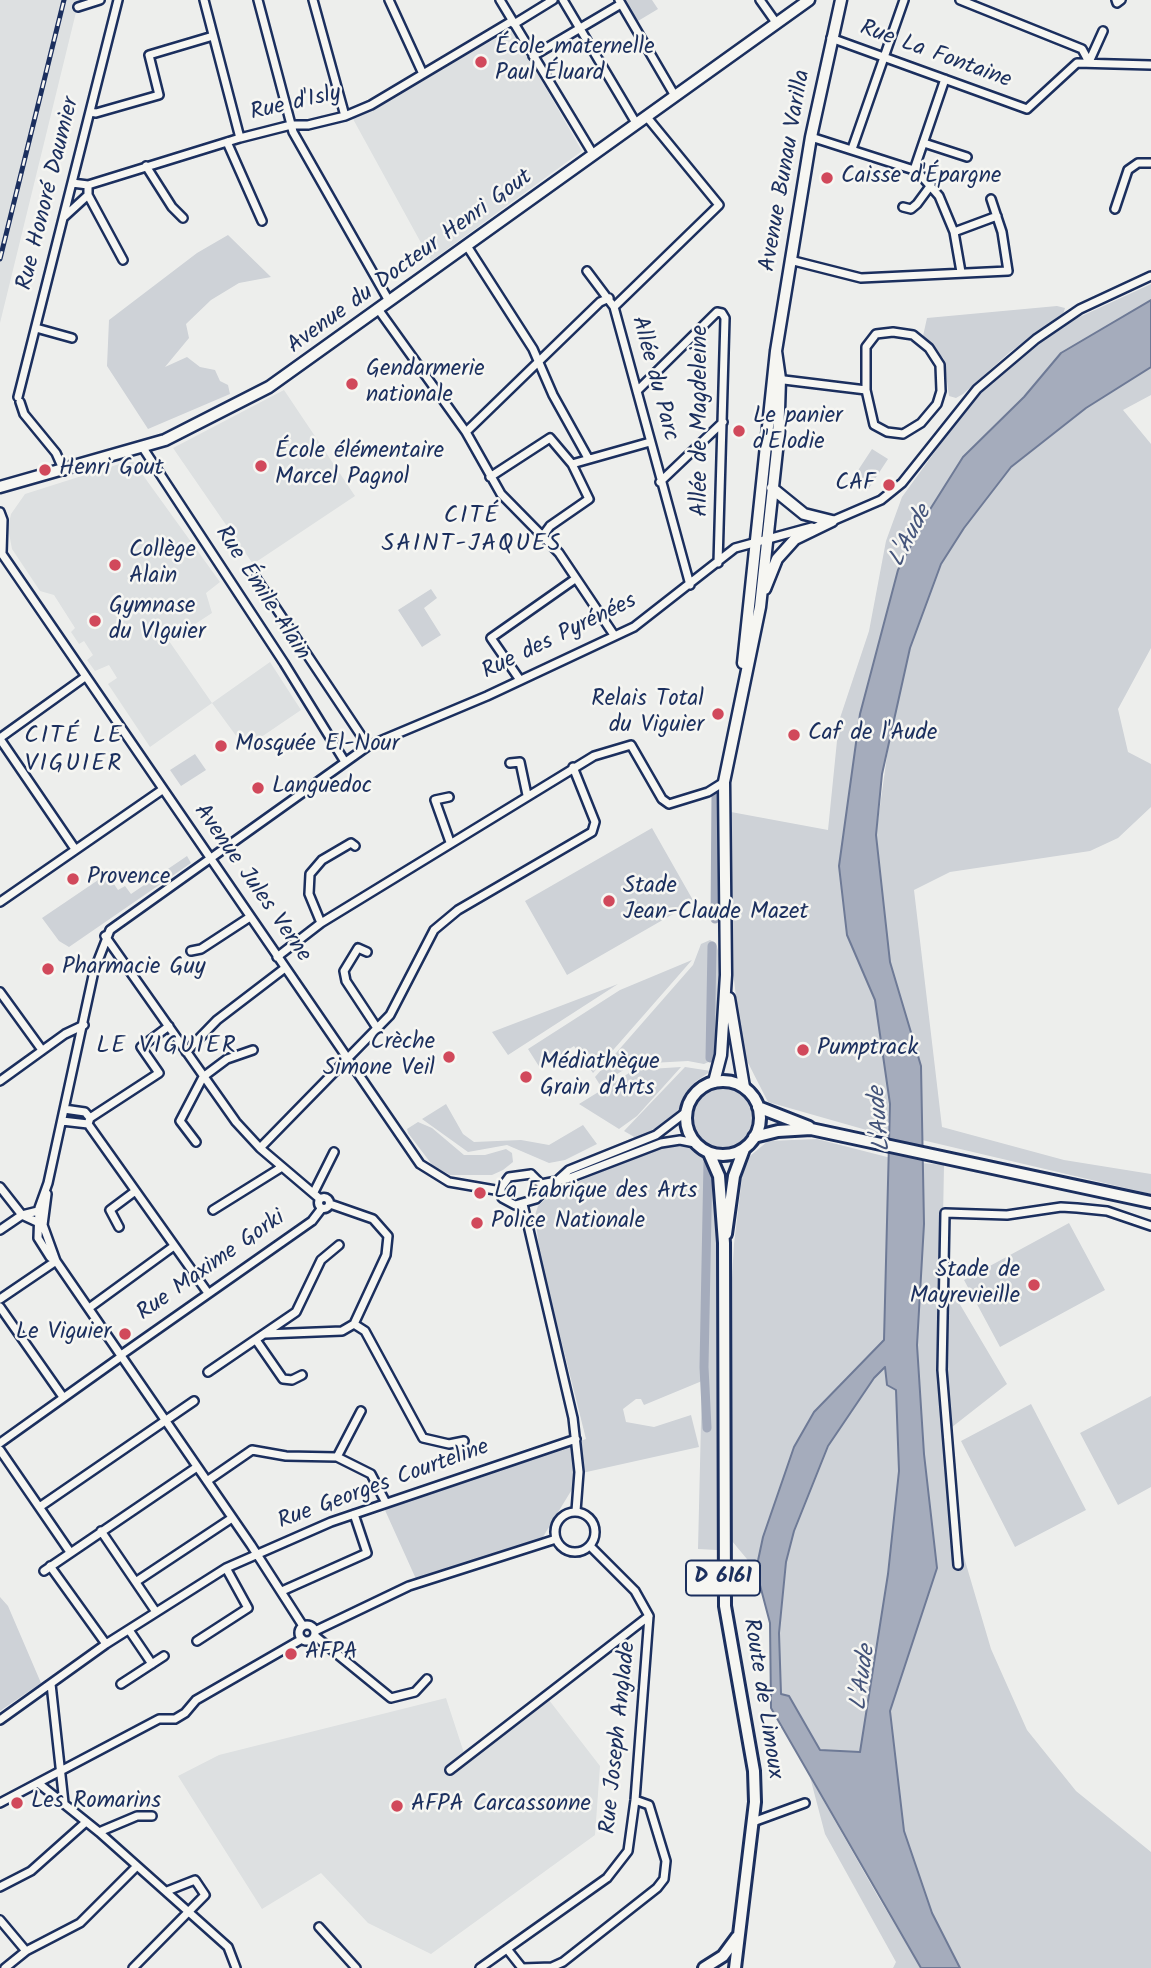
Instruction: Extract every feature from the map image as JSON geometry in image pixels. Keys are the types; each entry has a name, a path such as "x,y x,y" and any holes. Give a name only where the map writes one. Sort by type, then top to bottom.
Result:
{"main road":[{"name":"Avenue du Docteur Henri Gout","path":"0,487 64,471 173,437 269,387 809,0"},
{"name":"Avenue Bunau Varilla","path":"726,975 724,782 760,607 761,540 772,488 776,351 811,137 830,38 841,0"},
{"name":"Avenue Bunau Varilla","path":"741,691 761,540 776,379"},
{"path":"772,488 804,514 832,521"},
{"path":"760,607 773,567 783,552 795,539 832,521"},
{"path":"714,1082 723,1033 726,975"},
{"path":"726,975 744,1087 758,1107 760,1123 754,1138 744,1149 726,1155 709,1153 695,1143 687,1128 686,1112 695,1093 714,1082 729,1082 744,1087"},
{"path":"758,1107 811,1129 1151,1202"},
{"path":"754,1138 778,1131 811,1129"},
{"name":"D 6161","path":"724,1243 734,1176 744,1149"},
{"name":"D 6161","path":"709,1153 719,1176 724,1243"},
{"name":"Route de Limoux","path":"724,1243 722,1563 730,1642 754,1771 754,1822 743,1909"},
{"name":"D 6161","path":"737,1968 738,1935 743,1909"},
{"name":"D 6161","path":"737,1968 744,1934 743,1909"},
{"path":"704,1968 723,1955 738,1935"}],"street":[{"path":"78,7 100,0"},
{"name":"Rue Honoré Daumier","path":"64,471 56,453 24,414 19,399 118,0"},
{"path":"204,0 240,138"},
{"path":"258,0 291,125 388,302"},
{"path":"313,0 345,117"},
{"path":"389,0 424,74"},
{"path":"500,0 593,154"},
{"name":"Rue d'Isly","path":"72,183 88,185 240,138 291,125 308,125 345,117 552,0"},
{"path":"563,0 636,123"},
{"path":"760,0 777,24"},
{"path":"852,149 904,0"},
{"path":"960,0 1082,49 1089,62"},
{"path":"533,56 620,2 675,96"},
{"path":"1089,62 1103,31"},
{"path":"90,112 96,113 159,95 149,55 213,36"},
{"name":"Rue La Fontaine","path":"830,38 1027,109 1077,63 1089,62"},
{"path":"1089,62 1151,65"},
{"path":"914,170 945,79"},
{"path":"614,307 719,205 646,116"},
{"path":"811,137 914,170 931,185 954,232 961,272"},
{"path":"227,142 262,221"},
{"path":"924,143 967,157"},
{"path":"1115,209 1128,170 1138,163 1151,163"},
{"path":"146,166 172,207 183,218"},
{"path":"88,185 88,195 123,260"},
{"path":"904,206 911,209 931,185"},
{"path":"64,218 88,195"},
{"path":"790,260 861,278 1009,271 991,199"},
{"path":"954,232 997,216"},
{"path":"467,246 538,361 588,458"},
{"name":"Allée du Parc","path":"587,271 610,298 614,307 660,482 691,585"},
{"name":"Rue des Pyrénées","path":"105,936 134,911 368,746 520,680 641,623 735,548 832,521 881,500 902,484 977,389 1036,339 1080,309 1151,276"},
{"path":"466,432 600,302 610,298"},
{"path":"378,309 466,432 501,494 559,553 614,635"},
{"name":"Allée de Magdeleine","path":"637,391 717,312 722,313 725,318 718,563"},
{"path":"36,328 72,338"},
{"path":"876,334 913,335 929,348 940,365 941,391 937,404 921,423 903,434 887,432 874,425 866,390 866,347 876,334"},
{"path":"776,379 866,390"},
{"path":"660,482 723,422"},
{"path":"490,477 550,438 572,464 589,499 550,526 542,537"},
{"path":"572,464 650,442"},
{"name":"Rue Émile Alain","path":"143,448 345,762"},
{"name":"Avenue Jules Verne","path":"0,512 3,520 1,553 420,1164 449,1182 501,1191"},
{"path":"256,578 368,746"},
{"path":"520,680 491,638 575,579"},
{"path":"75,849 0,738 85,677"},
{"path":"277,957 321,923 594,756 631,745 662,799 669,804 708,792 724,782"},
{"path":"510,763 520,762 527,795"},
{"path":"260,1148 390,1015 434,930 458,910 592,832 595,822 573,767"},
{"path":"0,902 162,790"},
{"path":"449,797 435,800 450,842"},
{"path":"321,923 309,894 310,874 322,860 351,844 355,846"},
{"path":"191,951 201,949 250,917"},
{"path":"105,936 40,1217 38,1238 122,1355 303,1626"},
{"path":"105,936 203,1077 260,1148 314,1192 320,1199 318,1204 373,1219 388,1236 386,1255 354,1324 342,1331 265,1334"},
{"path":"367,952 358,948 344,971 346,981 377,1028"},
{"path":"186,1052 216,1020 285,968"},
{"path":"0,992 42,1050"},
{"path":"0,1081 78,1025 84,1025"},
{"path":"62,1121 89,1121 159,1073 141,1047 169,1026"},
{"path":"196,1142 180,1121 203,1077 227,1059 253,1050"},
{"path":"64,1109 85,1112 134,1192 208,1293"},
{"path":"559,1179 569,1170 656,1135 686,1112"},
{"path":"541,1184 567,1179 661,1143 680,1140 695,1143"},
{"path":"314,1192 334,1152"},
{"path":"213,1210 282,1167"},
{"path":"531,1174 541,1184 541,1194 523,1204 508,1203 502,1198 501,1191 509,1177 531,1174"},
{"path":"0,1187 22,1215"},
{"path":"118,1227 110,1210 134,1192"},
{"path":"523,1204 576,1439 579,1472 576,1511"},
{"name":"Rue Maxime Gorki","path":"0,1443 312,1221 326,1206"},
{"path":"958,1565 942,1370 945,1213 1007,1215 1077,1208 1107,1211 1151,1226"},
{"path":"0,1230 22,1215 40,1217"},
{"path":"208,1373 296,1312 321,1261 339,1245"},
{"path":"89,1308 174,1247"},
{"path":"0,1299 56,1261"},
{"path":"0,1307 63,1397"},
{"path":"354,1324 365,1331 423,1438 449,1444 464,1441"},
{"path":"256,1340 284,1379 292,1380 302,1375"},
{"path":"41,1506 194,1401"},
{"path":"337,1457 361,1410"},
{"name":"Rue Georges Courteline","path":"0,1720 106,1644 226,1568 354,1514 576,1439"},
{"path":"0,1450 41,1506 70,1552"},
{"path":"207,1481 252,1450 286,1456 337,1457 370,1474 386,1503"},
{"path":"106,1644 47,1569 197,1467"},
{"path":"556,1539 559,1520 576,1511"},
{"path":"556,1539 570,1552 590,1546 594,1538 593,1522 588,1516 576,1511"},
{"path":"282,1591 367,1553 354,1514"},
{"path":"137,1581 232,1518"},
{"path":"100,1531 156,1612"},
{"path":"0,1803 159,1719 175,1719 186,1713 196,1700 302,1639 309,1641 315,1633 408,1586 556,1539"},
{"name":"Rue Joseph Anglade","path":"480,1968 607,1878 619,1866 628,1851 635,1800 649,1616 635,1591 590,1546"},
{"path":"197,1641 248,1608 226,1568"},
{"path":"450,1770 649,1616"},
{"path":"302,1639 299,1632 303,1626 310,1625 315,1633 391,1698 415,1692 427,1679"},
{"path":"129,1630 152,1664"},
{"path":"121,1684 164,1656"},
{"path":"51,1684 64,1804"},
{"path":"38,1783 99,1832 228,1947 236,1968"},
{"path":"507,1949 522,1968 552,1967 564,1962 657,1888 664,1879 666,1861 649,1805 635,1800"},
{"path":"754,1822 805,1803"},
{"path":"99,1832 137,1816 152,1816"},
{"path":"0,1887 31,1871 86,1822"},
{"path":"5,1968 26,1951 80,1923 137,1866"},
{"path":"133,1968 205,1895 195,1880 167,1891"},
{"path":"0,1920 26,1951"},
{"path":"319,1927 356,1968"}],"shaded area":[{"path":"0,0 79,0 0,323"},
{"path":"625,0 652,0 658,9 638,21"},
{"path":"512,29 582,151 431,261 353,119"},
{"path":"228,235 271,277 239,283 211,300 186,324 189,338 165,367 187,357 200,367 215,370 220,381 228,385 230,394 148,429 107,366 109,320 197,253"},
{"path":"1151,284 1151,300 1061,353 1024,397 963,457 929,511 898,570 847,935 875,1000 890,1104 891,1137 768,1102 743,1053 732,964 731,812 828,830 839,721 869,631 886,541 902,497 955,424 996,376 1060,326"},
{"path":"1057,306 1065,308 1063,315 1010,352 963,394 956,398 949,396 944,359 923,336 927,318"},
{"path":"1151,367 1151,395 1123,410 1151,444 1151,648 1118,709 1128,752 1151,764 1151,807 1118,838 1090,851 950,872 914,890 942,1127 1064,1160 1151,1174 1151,1194 922,1140 921,1066 890,962 876,835 892,720 910,648 941,564 964,528 1011,467 1086,408"},
{"name":"École élémentaire Marcel Pagnol","path":"284,390 355,496 253,564 173,448"},
{"path":"872,449 888,459 867,491 851,481"},
{"name":"Collège Alain","path":"132,460 220,582 206,593 212,613 169,641 212,703 150,747 108,684 117,678 109,665 95,671 87,660 93,655 84,641 79,644 71,632 75,628 54,595 40,591 12,549 8,528 11,514 25,494"},
{"path":"431,589 437,598 424,608 441,635 422,647 398,610"},
{"path":"270,662 301,710 245,748 212,703"},
{"path":"195,754 206,770 181,786 170,770"},
{"name":"Stade Jean-Claude Mazet","path":"652,828 694,902 567,975 525,901"},
{"path":"187,856 191,863 69,947 59,941 42,918 107,874 118,890 125,886 131,894"},
{"path":"710,940 716,943 720,958 719,1014 713,1060 704,1064 688,1061 633,1064 600,1085 595,1077 693,965 701,944"},
{"path":"692,960 593,1073 574,1046 540,1068 528,1049 620,990"},
{"path":"618,984 508,1055 492,1032"},
{"path":"681,1067 637,1116 619,1129 579,1104 634,1070"},
{"path":"685,1067 711,1071 695,1082 675,1115 664,1124 636,1138 624,1131"},
{"path":"724,1086 742,1092 750,1100 756,1118 750,1136 742,1144 724,1150 706,1144 698,1136 692,1118 698,1100 706,1092"},
{"path":"446,1104 463,1134 474,1142 521,1140 549,1145 583,1125 597,1144 565,1160 549,1163 507,1145 468,1152 422,1119"},
{"path":"418,1122 432,1128 464,1155 485,1155 506,1149 512,1153 513,1162 492,1175 450,1175 433,1166 408,1133 407,1129"},
{"path":"817,1139 891,1158 884,1340 814,1412 794,1447 763,1537 756,1570 727,1535 729,1330 734,1244 744,1161 768,1141"},
{"path":"684,1143 693,1146 713,1165 718,1185 717,1550 698,1549 702,1381 644,1405 641,1399 636,1399 623,1409 626,1422 654,1427 691,1415 699,1447 582,1473 535,1550 416,1579 384,1508 586,1439 540,1256 535,1215 538,1206 553,1192 656,1149"},
{"path":"922,1163 944,1165 942,1274 1007,1384 947,1431 956,1467 956,1530 991,1649 1027,1730 1076,1791 1151,1852 1151,1968 960,1968 932,1913 904,1831 890,1711 937,1568 924,1454 917,1345 924,1224"},
{"name":"Stade de Mayrevieille","path":"1069,1223 1105,1290 1000,1347 964,1280"},
{"path":"886,1366 896,1390 899,1471 888,1574 860,1753 820,1751 789,1697 781,1694 779,1633 786,1562 794,1531 828,1446 874,1378"},
{"path":"1151,1396 1151,1487 1118,1505 1080,1433"},
{"path":"1031,1404 1086,1510 1015,1547 961,1441"},
{"path":"0,1597 8,1606 41,1683 0,1711"},
{"name":"AFPA Carcassonne","path":"542,1691 600,1766 595,1835 431,1954 368,1923 321,1873 262,1909 178,1776 219,1755 446,1698 464,1753"},
{"path":"810,1777 921,1968 893,1968 896,1962 825,1834"}],"water":[{"path":"1151,300 1151,367 1086,408 1011,467 964,528 941,564 910,648 882,774 876,835 890,962 921,1066 924,1224 917,1345 924,1454 937,1568 890,1711 904,1831 932,1913 960,1968 921,1968 771,1708 770,1623 756,1570 763,1537 794,1447 814,1412 884,1340 890,1104 875,1000 847,935 839,866 860,714 898,570 929,511 963,457 1024,397 1061,353","holes":["885,1367 887,1385 896,1390 899,1471 888,1574 860,1752 820,1750 789,1696 781,1694 779,1633 786,1562 794,1531 828,1446 874,1378"]}],"waterway":[{"path":"715,919 716,795"},
{"path":"710,1058 712,946"},
{"path":"707,1428 704,1367 708,1162"}],"railway":[{"path":"0,259 64,0"}],"place":[{"name":"École maternelle Paul Éluard","path":"481,62"},
{"name":"Caisse d'Épargne","path":"827,178"},
{"name":"Gendarmerie nationale","path":"352,384"},
{"name":"Le panier d'Elodie","path":"739,431"},
{"name":"École élémentaire Marcel Pagnol","path":"261,466"},
{"name":"Henri Gout","path":"45,470"},
{"name":"CAF","path":"889,485"},
{"name":"Collège Alain","path":"115,565"},
{"name":"Gymnase du VIguier","path":"95,621"},
{"name":"Relais Total du Viguier","path":"718,714"},
{"name":"Caf de l'Aude","path":"794,735"},
{"name":"Mosquée El-Nour","path":"221,746"},
{"name":"Languedoc","path":"258,788"},
{"name":"Provence","path":"73,879"},
{"name":"Stade Jean-Claude Mazet","path":"609,901"},
{"name":"Pharmacie Guy","path":"48,969"},
{"name":"Pumptrack","path":"803,1050"},
{"name":"Crèche Simone Veil","path":"449,1057"},
{"name":"Médiathèque Grain d'Arts","path":"526,1077"},
{"name":"La Fabrique des Arts","path":"480,1193"},
{"name":"Police Nationale","path":"477,1223"},
{"name":"Stade de Mayrevieille","path":"1034,1285"},
{"name":"Le Viguier","path":"125,1334"},
{"name":"AFPA","path":"291,1654"},
{"name":"Les Romarins","path":"17,1803"},
{"name":"AFPA Carcassonne","path":"397,1806"}],"district":[{"name":"CITÉ SAINT-JAQUES","path":"472,532"},
{"name":"CITÉ LE VIGUIER","path":"74,752"},
{"name":"LE VIGUIER","path":"167,1048"}],"water label":[{"name":"L'Aude","path":"912,537"},
{"name":"L'Aude","path":"882,1119"},
{"name":"L'Aude","path":"865,1678"}]}
